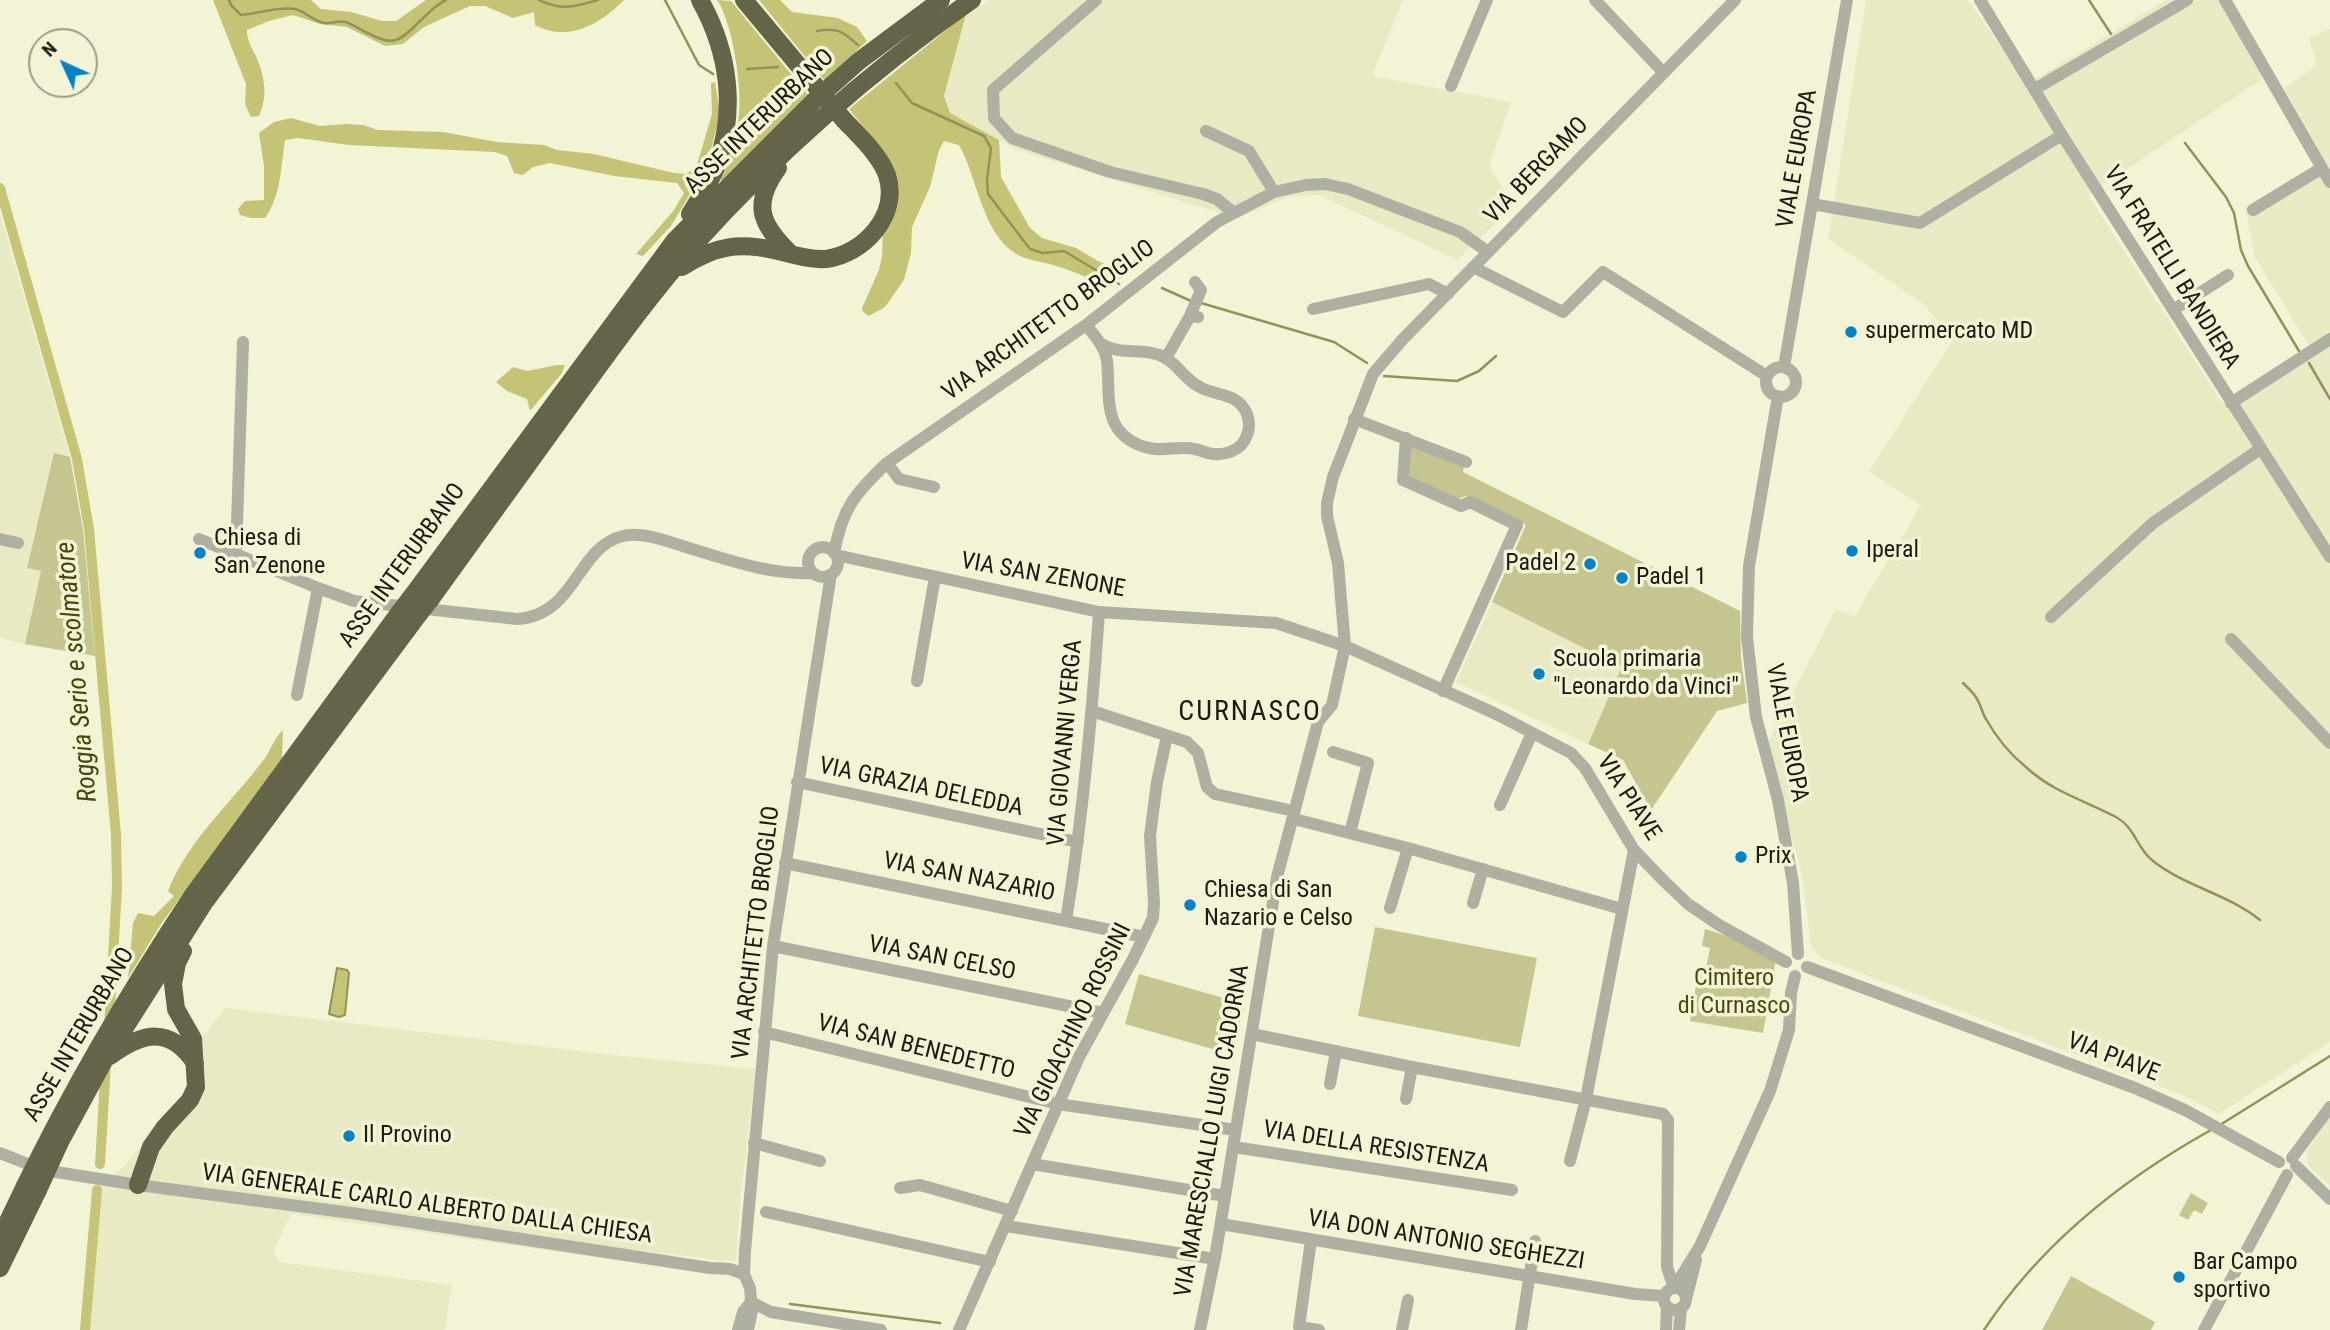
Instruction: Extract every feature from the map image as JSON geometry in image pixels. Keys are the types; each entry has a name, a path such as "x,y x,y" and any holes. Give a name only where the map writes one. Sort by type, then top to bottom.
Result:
{"highway":[{"path":"675,240 716,168 726,136 729,85 726,65 720,40 700,0"},
{"path":"670,274 710,252 740,244 825,259 840,255 857,248 871,237 884,216 889,191 886,173 874,154 744,0"},
{"name":"ASSE INTERURBANO","path":"0,1238 60,1142 105,1059 199,899 399,613 675,240 815,100 859,61 942,0"},
{"path":"792,255 768,230 764,221 762,198 773,175 799,139 886,64 972,0"},
{"name":"ASSE INTERURBANO","path":"0,1269 31,1188 76,1085 132,989 424,607 670,274 729,208 799,139"},
{"path":"138,1185 151,1147 194,1093 197,1075 193,1040 176,1009 173,984 177,963 199,899"},
{"path":"105,1059 125,1045 144,1037 154,1037 171,1038 185,1048 195,1063"}],"street":[{"path":"1096,0 993,90 994,118 1012,138 1110,172 1203,194 1217,199 1234,212"},
{"path":"1451,86 1487,0"},
{"path":"1595,0 1663,72"},
{"name":"VIA BERGAMO","path":"1373,374 1488,251 1735,0"},
{"name":"VIALE EUROPA","path":"1798,954 1793,883 1778,800 1756,717 1747,638 1749,566 1778,396 1786,395 1795,386 1792,372 1784,367 1847,0"},
{"name":"VIA FRATELLI BANDIERA","path":"1980,0 2062,135 2330,557"},
{"path":"2035,89 2187,0"},
{"path":"2225,0 2330,182"},
{"path":"1206,131 1249,151 1274,192"},
{"path":"1812,204 1920,223 2062,135"},
{"path":"2253,210 2322,168"},
{"name":"VIA ARCHITETTO BROGLIO","path":"744,1274 773,946 825,599 839,526 848,507 887,463 1086,325 1217,222 1274,192 1325,184 1348,189 1460,232 1488,251"},
{"path":"1473,267 1563,312 1603,272 1768,376"},
{"path":"2173,310 2228,275"},
{"path":"1166,358 1195,309 1201,290 1195,282"},
{"path":"1313,309 1429,284 1448,294"},
{"path":"1086,325 1100,342 1107,361 1110,412 1122,433 1152,449 1194,448 1220,455 1241,446 1247,435 1249,421 1238,401 1196,386 1166,358 1145,352 1118,352 1100,342"},
{"path":"2231,402 2330,339"},
{"path":"236,554 243,342"},
{"path":"1778,396 1771,393 1767,387 1768,376 1774,369 1784,367"},
{"name":"VIA MARESCIALLO LUIGI CADORNA","path":"1200,1330 1221,1224 1277,877 1318,722 1332,705 1345,646 1338,563 1327,516 1327,503 1333,477 1373,374"},
{"path":"1354,419 1466,462"},
{"path":"1406,438 1403,480 1461,506 1470,502 1517,525 1443,691"},
{"path":"2051,617 2153,523 2260,449"},
{"path":"887,463 899,480 934,486"},
{"path":"200,540 354,601 517,619 528,618 550,609 595,554 608,543 624,536 647,536 781,572 815,574"},
{"path":"0,539 18,543"},
{"path":"781,572 808,559 813,551 832,559"},
{"name":"VIA ARCHITETTO BROGLIO","path":"808,559 825,599"},
{"name":"VIA SAN ZENONE","path":"815,574 832,559 858,561 1099,612 1276,623 1345,646"},
{"path":"917,681 935,577"},
{"path":"297,695 318,588"},
{"name":"VIA GIOVANNI VERGA","path":"1066,920 1078,842 1099,612"},
{"path":"2231,639 2330,743"},
{"name":"VIA PIAVE","path":"1345,646 1571,753 1581,763 1634,850 1688,904 1719,925 1786,962"},
{"path":"1092,711 1186,742 1198,753 1206,787 1215,794 1622,909"},
{"path":"1500,805 1532,733"},
{"name":"VIA GIOACHINO ROSSINI","path":"959,1330 1079,1057 1153,918 1150,836 1157,782 1167,736"},
{"path":"1333,752 1368,763 1350,833"},
{"name":"VIA GRAZIA DELEDDA","path":"797,782 1078,842"},
{"path":"1390,908 1408,848"},
{"path":"1570,1161 1586,1099 1634,850"},
{"name":"VIA SAN NAZARIO","path":"785,863 1144,937"},
{"path":"1473,903 1483,869"},
{"name":"VIA SAN CELSO","path":"773,946 1103,1013"},
{"path":"1798,954 1804,957 1807,967 1804,972 1795,976 1787,971 1786,962 1789,956 1798,954"},
{"name":"VIA PIAVE","path":"1807,967 2123,1083 2185,1110 2289,1165 2330,1199"},
{"path":"1679,1330 1683,1304 1700,1247 1770,1091 1781,1060 1789,1030 1795,976"},
{"name":"VIA SAN BENEDETTO","path":"764,1032 1058,1104 1236,1130"},
{"path":"1252,1034 1663,1114 1668,1120 1666,1330"},
{"path":"1330,1084 1336,1051"},
{"path":"1406,1099 1412,1067"},
{"path":"2204,1330 2289,1165 2330,1107"},
{"path":"754,1143 820,1161"},
{"name":"VIA DELLA RESISTENZA","path":"1234,1146 1512,1190"},
{"name":"VIA GENERALE CARLO ALBERTO DALLA CHIESA","path":"0,1153 43,1170 373,1216 730,1269 744,1274"},
{"path":"1032,1164 1225,1196"},
{"path":"900,1188 920,1185 1012,1211"},
{"path":"766,1212 990,1262"},
{"name":"VIA DON ANTONIO SEGHEZZI","path":"1221,1224 1635,1294 1668,1297 1673,1310 1683,1304"},
{"path":"1006,1226 1215,1259"},
{"path":"1311,1240 1299,1327 1319,1330"},
{"path":"1521,1330 1535,1241"},
{"path":"1668,1297 1700,1247"},
{"path":"744,1274 750,1288 751,1316 748,1330"},
{"path":"1668,1297 1681,1290 1683,1304"},
{"path":"1402,1330 1408,1300"},
{"path":"751,1302 763,1309 881,1330"},
{"path":"738,1330 743,1312 751,1302"}],"shaded area":[{"path":"213,0 311,0 321,9 351,12 382,21 396,21 426,0 624,0 594,23 572,31 560,32 535,25 534,12 513,18 485,6 470,6 424,27 403,44 385,46 347,27 320,24 293,15 269,21 247,30 262,71 264,86 264,101 259,116 251,117 245,104 246,84"},
{"path":"717,0 731,1 809,96 722,182 719,176 736,129 740,101 731,38"},
{"path":"759,0 780,0 792,12 838,18 857,27 867,41 825,81"},
{"path":"991,0 1403,0 1372,76 1511,102 1489,166 1514,205 1458,260 1319,195 1289,197 1233,220 1217,212 1018,150 950,114 944,96 966,14"},
{"path":"1866,0 1968,0 2027,84 2166,0 2219,0 2253,57 2262,79 2088,195 2223,404 2309,346 2255,257 2245,207 2324,159 2284,88 2317,66 2309,38 2330,29 2330,1042 2219,1114 2182,1095 1821,958 1811,946 1802,874 1767,746 1836,609 1854,617 1921,505 1869,472 1953,339 1922,303 1828,239"},
{"path":"966,14 944,96 950,113 999,140 1001,177 1030,228 1042,238 1076,248 1129,274 1105,287 1069,270 1015,253 995,232 959,145 944,141 939,150 930,187 912,227 911,253 904,280 885,307 869,316 862,308 879,270 883,230 893,206 873,139 849,109"},
{"path":"715,82 720,114 707,165 671,226 643,256 636,254 674,210 684,193 677,183 614,176 550,163 533,167 523,175 514,173 507,156 495,152 349,145 298,138 285,140 277,191 265,218 240,215 238,209 245,201 264,200 264,166 259,133 274,122 291,118 320,126 363,125 378,130 443,132 497,142 544,145 557,150 594,154 685,174 696,168 712,114 711,83"},
{"path":"0,213 70,457 54,454 27,568 41,571 25,644 0,638"},
{"path":"565,365 562,373 530,411 527,399 507,391 496,382 513,367 527,371"},
{"name":"Scuola primaria \"Leonardo da Vinci\"","path":"1492,602 1623,667 1588,744 1456,682"},
{"path":"283,730 282,758 161,924 128,978 133,923 138,913 154,916 174,896 168,891 187,855 210,823 250,778"},
{"path":"337,968 349,973 345,1015 339,1017 329,1014"},
{"path":"225,1008 613,1055 756,1069 741,1193 736,1262 635,1250 629,1262 291,1214 273,1251 280,1262 452,1285 445,1330 89,1330 101,1188 125,1165 177,1103 190,1084 185,1059"},
{"path":"2330,1116 2330,1186 2308,1165 2307,1151"}],"green space":[{"path":"1409,445 1464,467 1463,472 1740,611 1741,657 1747,703 1717,711 1651,810 1623,760 1588,744 1622,667 1492,602 1526,525 1466,496 1456,499 1407,478"},
{"path":"54,453 70,457 83,530 95,656 25,644 41,571 27,568"},
{"path":"1375,927 1537,958 1520,1047 1358,1016"},
{"name":"Cimitero di Curnasco","path":"1705,929 1737,939 1776,959 1763,1033 1690,1021 1698,973 1705,974 1710,948 1702,946"},
{"path":"1139,974 1245,1004 1230,1054 1125,1024"},
{"path":"2191,1193 2208,1203 2202,1214 2194,1210 2188,1220 2179,1215"},
{"path":"2071,1276 2155,1322 2151,1330 2042,1330"}],"waterway":[{"path":"229,0 241,15 295,9 320,22 346,22 378,38 391,41 401,37 446,0"},
{"path":"539,0 568,7 598,0"},
{"path":"665,0 699,65 713,74"},
{"path":"2089,0 2111,34"},
{"path":"817,31 840,32 858,45"},
{"path":"747,69 778,67"},
{"path":"896,83 912,103 984,136 991,148 988,194 1030,249 1043,253 1064,251 1119,284"},
{"path":"2185,143 2226,197 2234,213 2241,250 2248,266 2299,351"},
{"name":"Roggia Serio e scolmatore","path":"0,188 77,459 89,529 116,835 117,888 109,1026"},
{"path":"1162,288 1191,301"},
{"path":"1201,303 1334,342 1367,363"},
{"path":"1384,376 1457,381 1479,371 1496,356"},
{"path":"2309,363 2330,399"},
{"path":"1963,683 1976,697 1999,739 2037,776 2123,822 2147,856 2166,870 2234,903 2260,920"},
{"path":"2220,1125 2330,1056"},
{"name":"Roggia Serio e scolmatore","path":"100,1164 106,1063"},
{"path":"1984,1330 2031,1270 2085,1216 2146,1170 2211,1130"},
{"name":"Roggia Serio e scolmatore","path":"85,1330 97,1190"},
{"path":"790,1304 940,1323"}],"place":[{"name":"supermercato MD","path":"1851,332"},
{"name":"Iperal","path":"1852,551"},
{"name":"Chiesa di San Zenone","path":"200,553"},
{"name":"Padel 2","path":"1590,564"},
{"name":"Padel 1","path":"1622,578"},
{"name":"Scuola primaria \"Leonardo da Vinci\"","path":"1539,674"},
{"name":"Prix","path":"1741,857"},
{"name":"Chiesa di San Nazario e Celso","path":"1190,905"},
{"name":"Il Provino","path":"349,1136"},
{"name":"Bar Campo sportivo","path":"2179,1277"}],"district":[{"name":"CURNASCO","path":"1250,713"}]}
